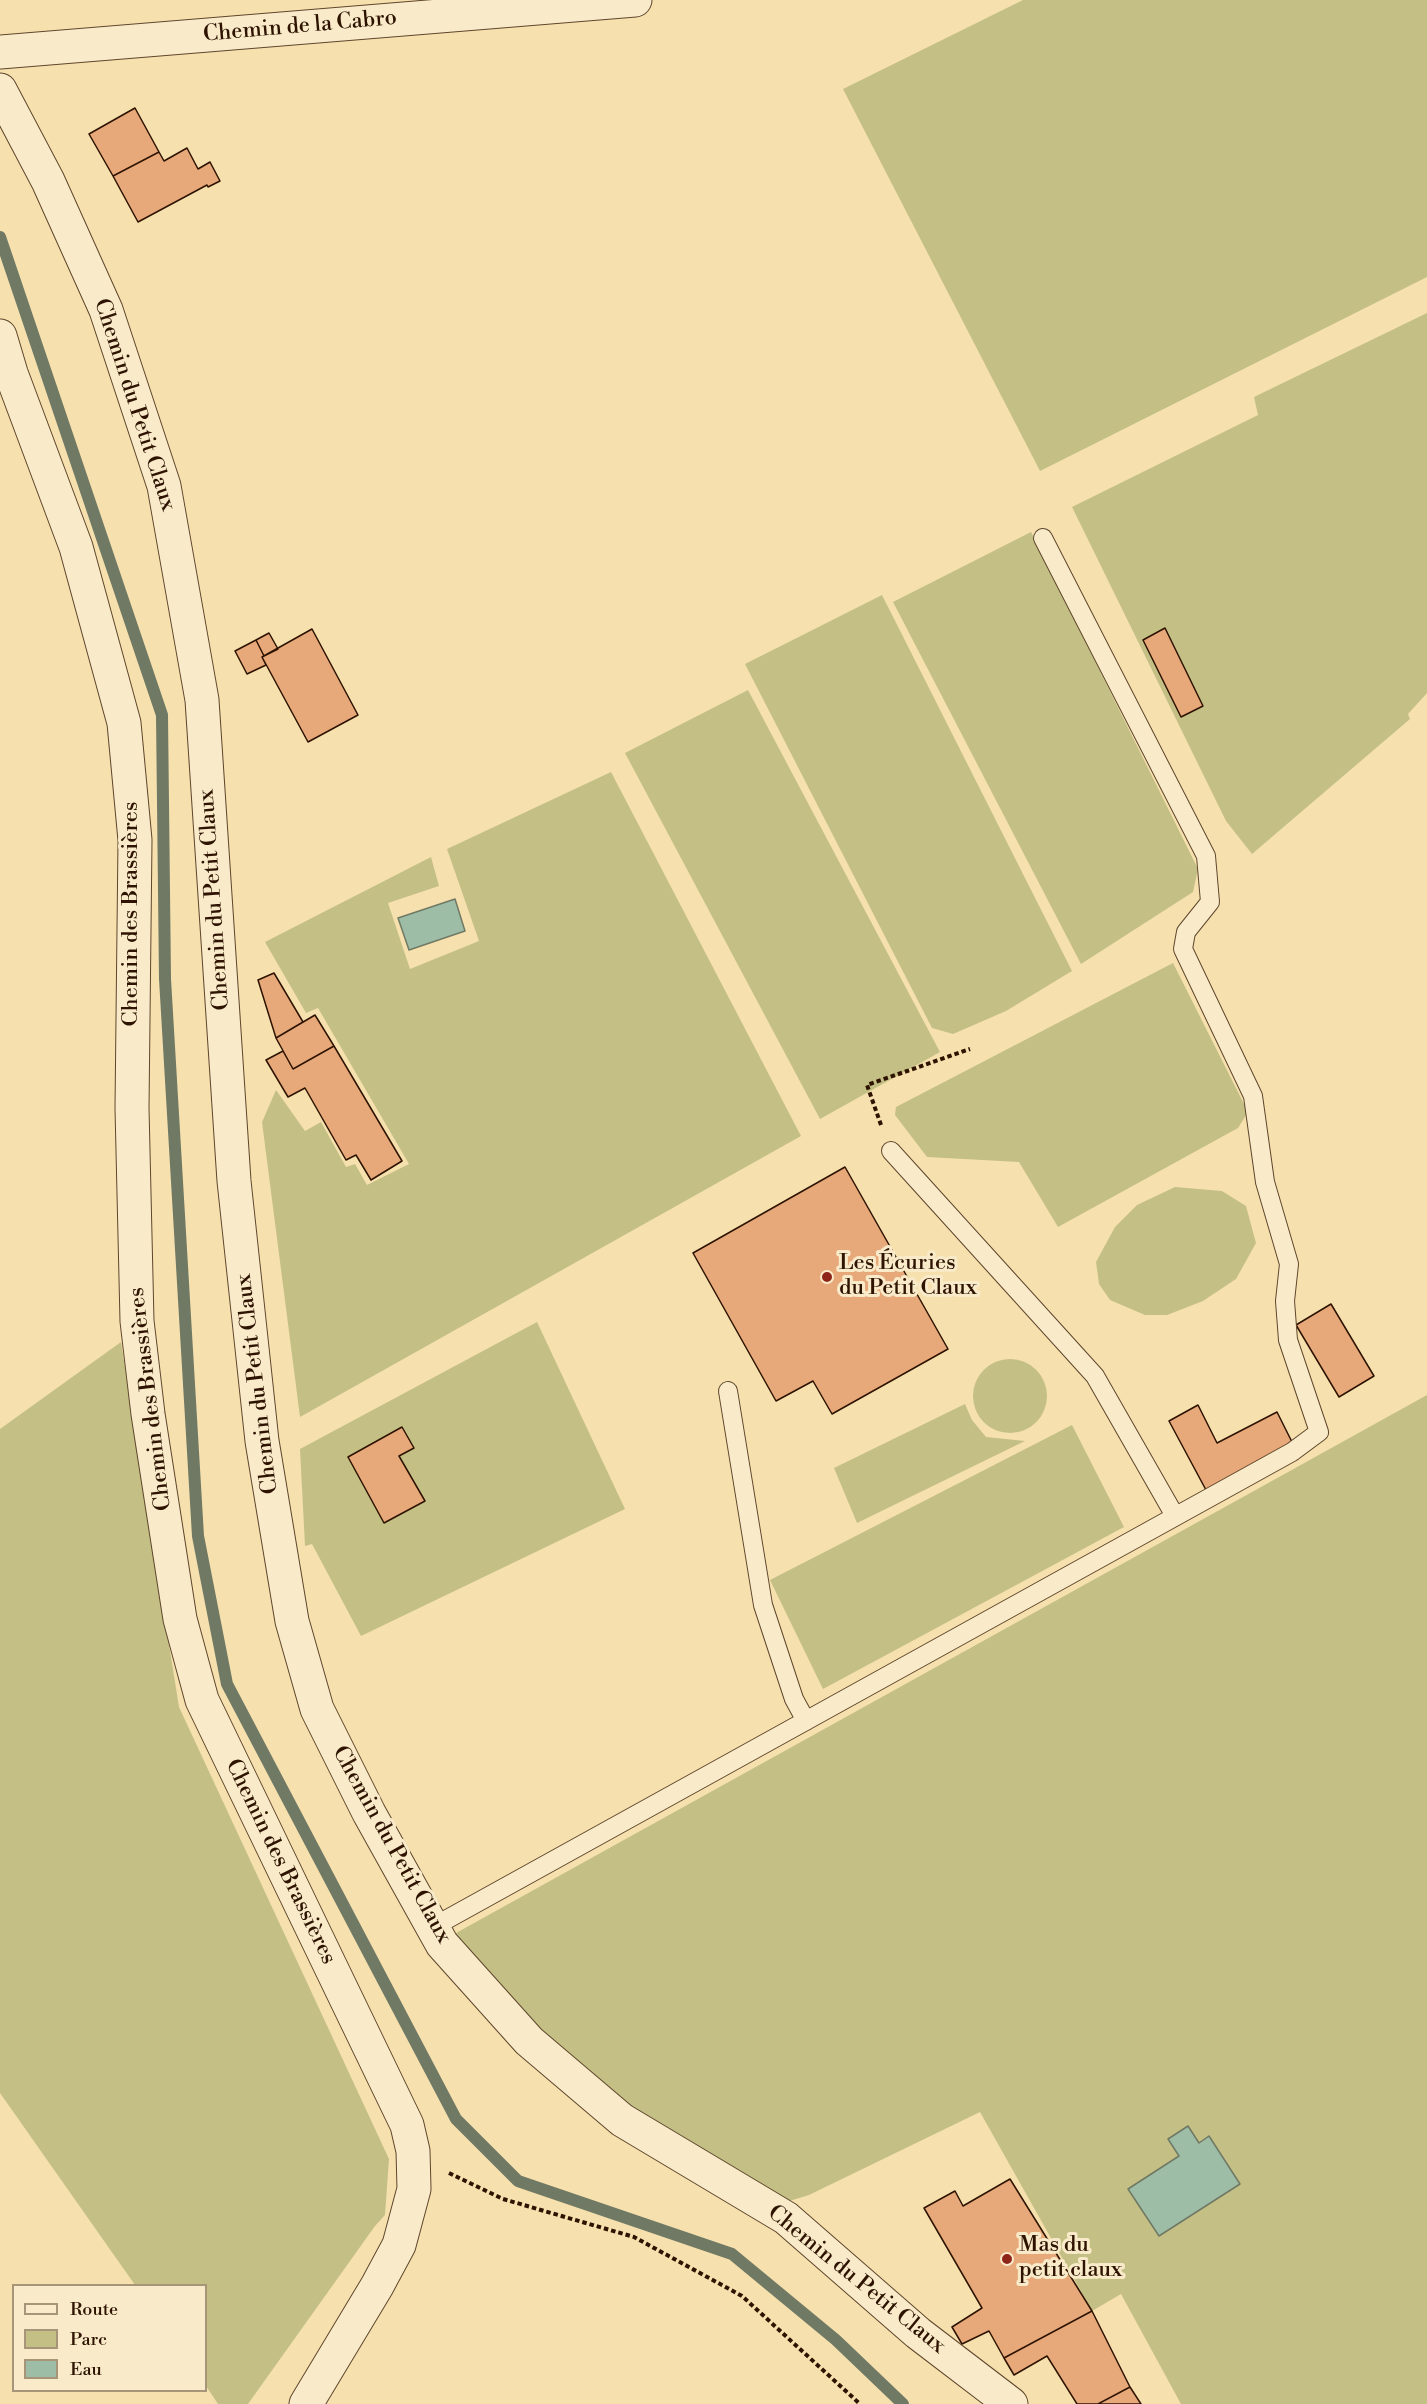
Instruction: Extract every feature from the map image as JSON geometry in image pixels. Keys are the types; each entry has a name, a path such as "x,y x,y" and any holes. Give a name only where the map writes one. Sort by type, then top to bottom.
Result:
{"street":[{"name":"Chemin de la Cabro","path":"0,52 635,0"},
{"name":"Chemin du Petit Claux","path":"0,90 48,181 106,310 164,486 202,700 234,1182 262,1441 292,1621 317,1709 369,1813 442,1944 529,2041 614,2113 786,2218 918,2333 1011,2404"},
{"name":"Chemin des Brassières","path":"0,336 11,373 76,547 124,723 135,840 132,1108 137,1321 148,1414 180,1619 202,1700 407,2125 413,2151 414,2188 399,2245 306,2404"}],"lane":[{"path":"433,1927 1292,1452 1319,1432 1288,1340 1285,1301 1289,1264 1265,1182 1252,1096 1183,949 1186,932 1210,902 1206,856 1043,538"},
{"path":"891,1151 1095,1376 1175,1516"},
{"path":"728,1391 763,1605 794,1699 806,1721"}],"path":[{"path":"891,1151 867,1085 970,1049"},
{"path":"413,2151 457,2178 503,2199 634,2237 742,2296 860,2404"}],"green space":[{"path":"1023,0 1427,0 1427,277 1040,471 843,89"},
{"path":"1427,313 1427,693 1408,714 1410,719 1252,854 1226,821 1072,507 1258,415 1254,397"},
{"path":"1031,532 1198,869 1193,892 1081,964 893,602"},
{"path":"882,595 1072,971 1006,1011 953,1034 932,1028 745,664"},
{"path":"748,690 940,1052 820,1119 625,753"},
{"path":"611,772 801,1136 300,1417 262,1122 276,1090 305,1131 321,1122 346,1167 355,1164 367,1185 409,1164 318,1008 306,1013 265,942 431,857 439,886 388,903 410,969 479,941 447,849"},
{"path":"1173,963 1248,1112 1238,1128 1058,1227 1019,1162 927,1157 895,1115 896,1107"},
{"path":"1175,1187 1222,1191 1246,1206 1256,1243 1236,1279 1203,1301 1167,1315 1145,1315 1110,1300 1099,1284 1096,1262 1115,1227 1137,1205"},
{"path":"537,1322 625,1509 361,1636 312,1544 305,1546 300,1449"},
{"path":"121,1342 179,1707 389,2159 385,2215 248,2404 218,2404 207,2388 207,2284 134,2284 0,2093 0,1429"},
{"path":"1003,1359 1017,1359 1031,1365 1041,1375 1047,1389 1045,1410 1031,1427 1017,1433 1003,1433 989,1427 979,1417 973,1403 973,1389 979,1375 989,1365"},
{"path":"1427,1395 1427,2404 1181,2404 1121,2294 1092,2311 980,2112 809,2195 786,2202 628,2113 531,2033 447,1938"},
{"path":"965,1404 972,1420 986,1437 1025,1441 857,1523 834,1468"},
{"path":"1072,1425 1124,1527 823,1689 770,1580"}],"water":[{"path":"455,899 465,931 409,950 398,918"},
{"path":"1188,2126 1199,2143 1209,2136 1240,2184 1159,2236 1128,2189 1179,2156 1168,2139"}],"building":[{"path":"135,108 159,152 113,176 89,134"},
{"path":"187,148 198,169 210,162 220,181 208,187 207,185 138,222 113,176 159,152 164,161"},
{"path":"1165,628 1203,706 1181,717 1143,640"},
{"path":"312,629 358,715 308,742 262,657"},
{"path":"269,633 278,649 264,656 256,640"},
{"path":"256,640 266,665 247,674 235,651"},
{"path":"274,973 303,1022 276,1038 258,980"},
{"path":"315,1015 334,1046 293,1069 276,1038"},
{"path":"334,1046 402,1161 371,1180 356,1155 346,1160 305,1088 288,1097 266,1060 283,1051 293,1069"},
{"path":"845,1167 948,1349 832,1414 813,1381 776,1401 693,1253"},
{"path":"1331,1304 1374,1376 1339,1397 1296,1325"},
{"path":"1198,1405 1217,1443 1277,1412 1293,1444 1206,1490 1169,1421"},
{"path":"402,1427 414,1448 399,1456 425,1501 384,1523 348,1457"},
{"path":"1010,2179 1092,2311 1004,2358 989,2331 962,2344 952,2327 982,2308 924,2208 955,2191 963,2206"},
{"path":"1092,2311 1130,2387 1098,2404 1077,2404 1047,2356 1014,2375 1004,2358"},
{"path":"1130,2387 1141,2404 1098,2404"}],"waterway":[{"path":"0,237 162,715 165,979 198,1536 227,1684 456,2119 518,2181 732,2254 836,2340 903,2404"}],"place":[{"name":"Les Écuries du Petit Claux","path":"827,1277"},
{"name":"Mas du petit claux","path":"1007,2259"}]}
